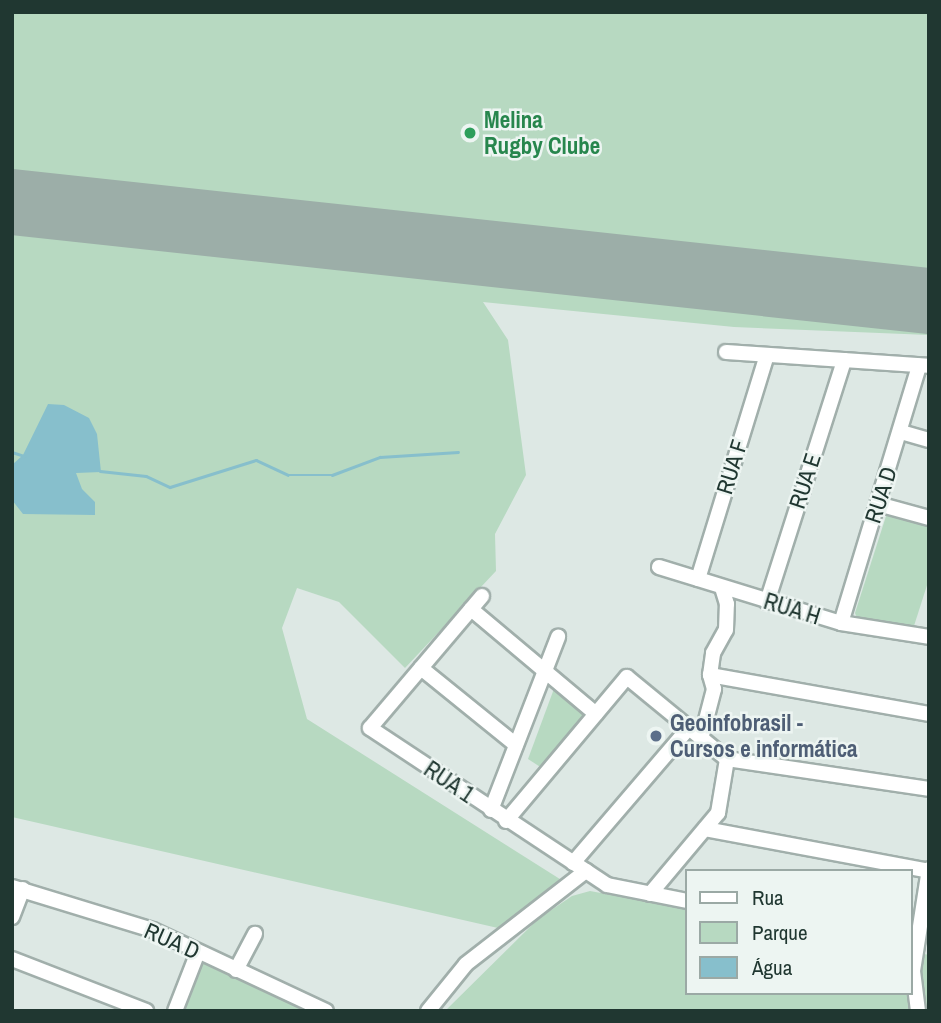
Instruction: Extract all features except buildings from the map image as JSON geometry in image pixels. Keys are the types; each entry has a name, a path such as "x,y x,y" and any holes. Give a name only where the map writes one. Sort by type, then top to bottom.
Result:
{"street":[{"path":"726,352 924,366"},
{"name":"RUA F","path":"698,579 767,355"},
{"name":"RUA E","path":"767,602 844,360"},
{"name":"RUA D","path":"841,624 924,366"},
{"path":"901,432 929,440"},
{"path":"878,504 929,518"},
{"name":"RUA H","path":"659,567 841,624 929,636"},
{"path":"701,739 713,689 710,674 713,653 726,630 727,604 722,588"},
{"name":"RUA 1","path":"482,596 370,728 506,821 607,885 685,901"},
{"path":"471,609 596,714"},
{"path":"491,810 558,637"},
{"path":"421,668 516,746"},
{"path":"710,674 929,714"},
{"path":"506,821 626,677 727,760 929,789"},
{"path":"573,863 688,729"},
{"path":"650,894 718,813 727,760"},
{"path":"705,829 929,870 919,945 918,1011"},
{"path":"429,1010 467,964 586,871"},
{"path":"12,918 18,888"},
{"name":"RUA D","path":"18,888 153,930 326,1011"},
{"path":"236,970 255,934"},
{"path":"175,1011 198,952"},
{"path":"12,959 146,1011"}],"green space":[{"path":"12,12 929,12 929,335 734,327 483,302 508,340 526,475 495,534 496,571 405,668 339,602 297,588 282,628 307,719 563,881 498,928 12,817"},
{"path":"887,513 929,523 929,579 913,629 857,618 855,613"},
{"path":"555,686 590,714 545,770 528,759"},
{"path":"590,891 685,909 685,995 913,995 913,951 929,955 929,1011 445,1011 538,919 572,896"},
{"path":"197,958 313,1011 178,1011"}],"water":[{"path":"48,404 64,405 89,418 97,434 101,472 76,473 82,489 95,502 95,515 23,514 12,500 12,465 23,455"}],"waterway":[{"path":"12,452 24,456"},
{"path":"100,471 146,476 170,487 256,460 288,475 332,475 380,457 458,452"}],"runway":[{"path":"12,202 929,301"}],"place":[{"name":"Melina Rugby Clube","path":"470,133"},
{"name":"Geoinfobrasil - Cursos e informática","path":"656,736"}]}
